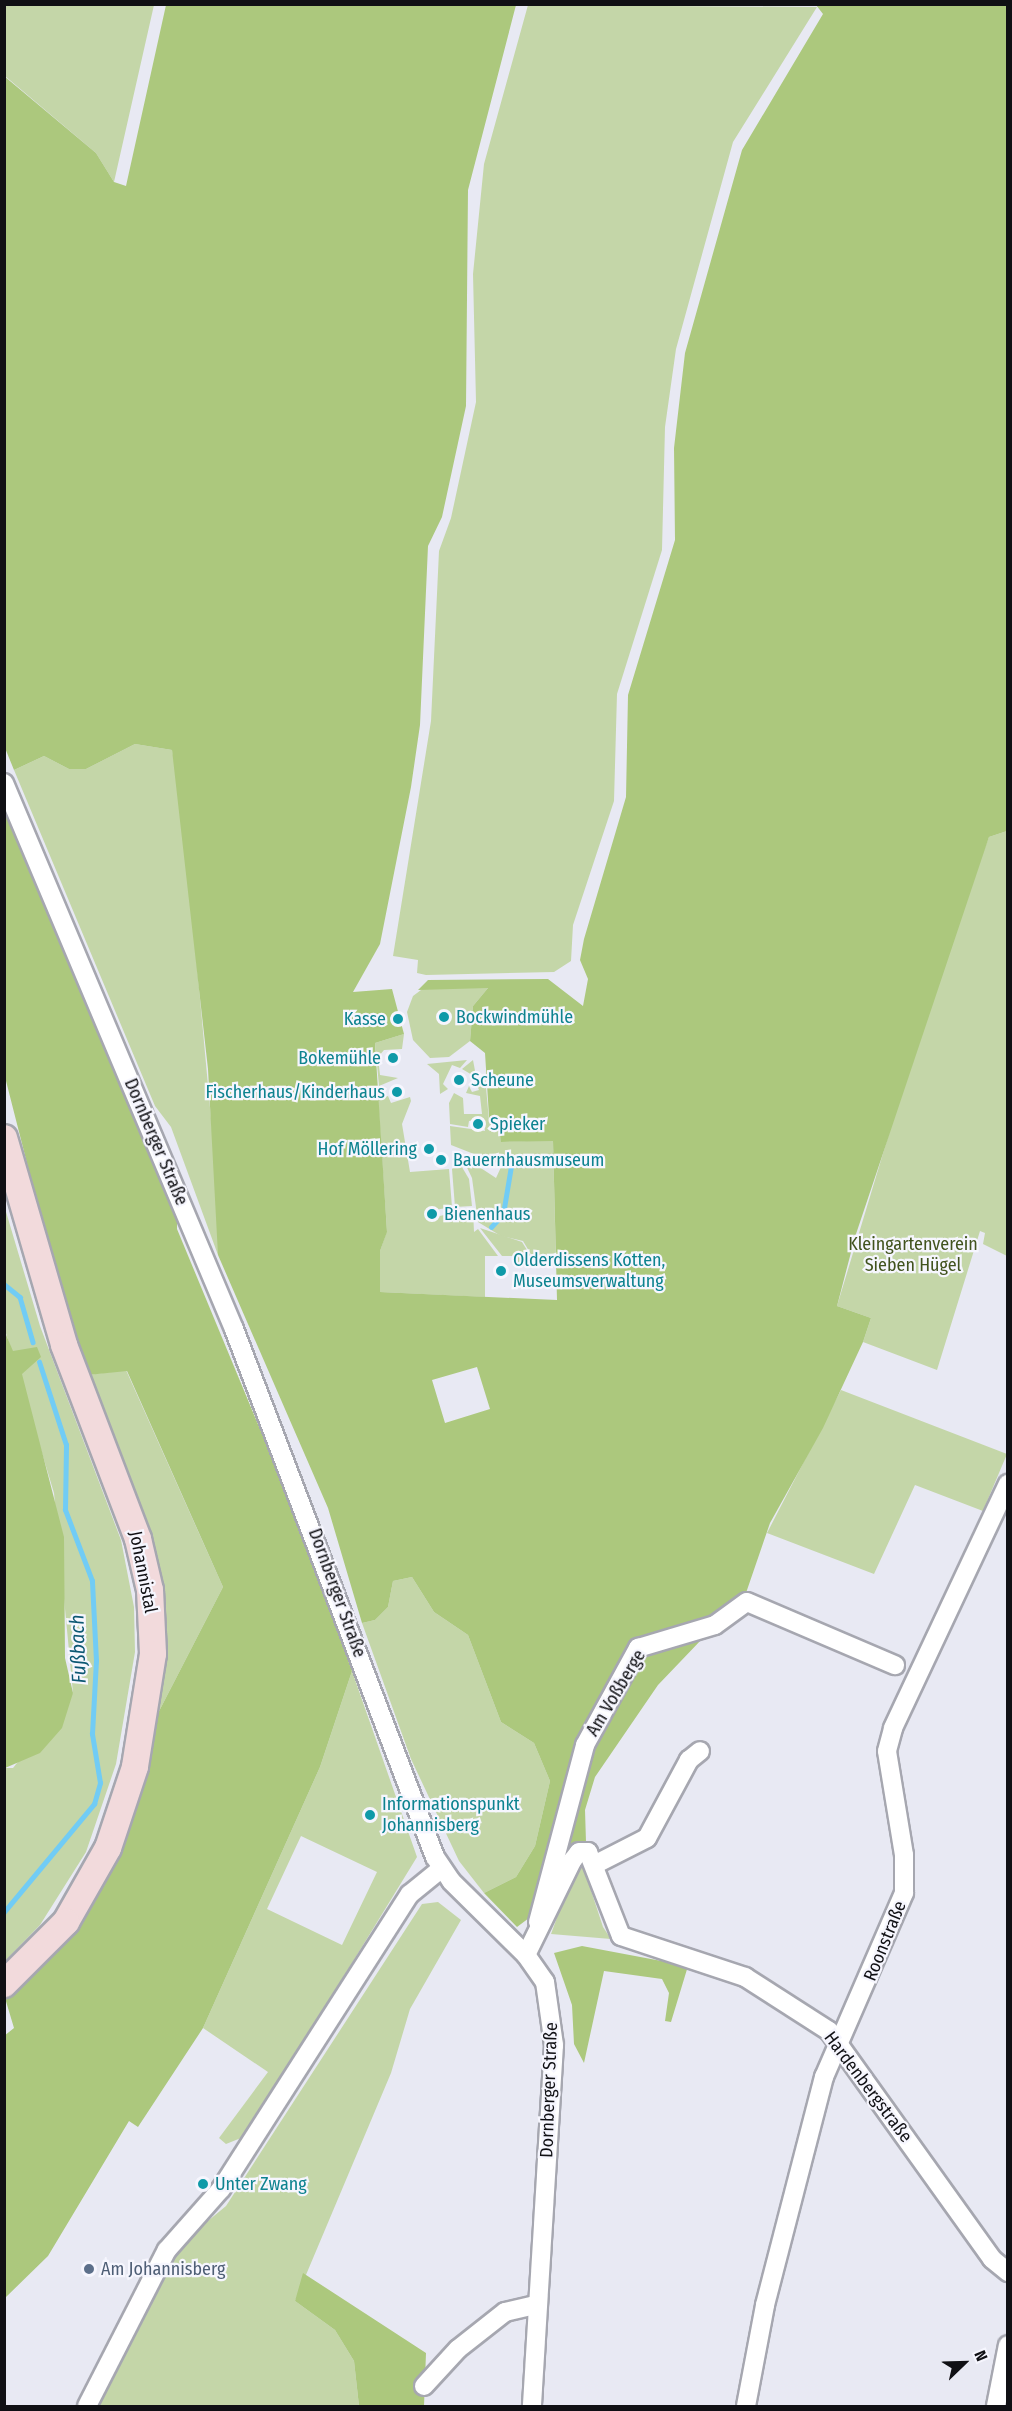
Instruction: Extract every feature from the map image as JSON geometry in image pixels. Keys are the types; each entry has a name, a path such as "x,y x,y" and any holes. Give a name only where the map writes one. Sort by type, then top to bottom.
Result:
{"main road":[{"name":"Johannistal","path":"4,1138 64,1345 138,1539 150,1590 153,1654 135,1767 108,1848 66,1922 4,1984"}],"street":[{"name":"Dornberger Straße","path":"4,783 234,1329 442,1868 526,1955 544,1982 554,2045 536,2305 532,2406"},
{"name":"Roonstraße","path":"746,2406 765,2305 821,2088 842,2045 903,1893 904,1855 887,1751 893,1728 1008,1484"},
{"name":"Am Voßberge","path":"539,1936 538,1914 585,1745 638,1648 715,1625 747,1602 895,1665"},
{"path":"526,1955 539,1936 572,1861 590,1858 647,1838 689,1760 700,1751"},
{"name":"Hardenbergstraße","path":"590,1858 621,1936 745,1977 798,2008 842,2045 992,2259 1008,2272"},
{"path":"87,2406 167,2250 221,2189 410,1894 442,1868"},
{"path":"424,2386 458,2349 505,2312 536,2305"},
{"path":"996,2406 1008,2345"}],"green space":[{"path":"5,5 154,5 114,182 96,153 5,76"},
{"path":"166,5 516,5 468,190 466,406 442,517 428,546 420,725 411,787 380,944 353,992 392,989 404,1034 375,1043 387,1232 380,1251 380,1292 557,1300 553,1141 501,1142 500,1132 490,1132 485,1053 470,1041 473,1006 488,988 418,990 428,980 548,979 583,1006 588,979 580,960 584,939 626,797 628,695 675,540 674,448 685,353 742,150 823,14 816,5 1007,5 1007,831 989,837 855,1237 837,1306 871,1318 863,1342 823,1428 770,1523 746,1593 658,1685 595,1777 585,1810 586,1842 568,1849 545,1906 517,1927 484,1893 516,1877 535,1846 550,1781 534,1743 501,1722 468,1635 434,1612 412,1577 393,1581 388,1607 375,1620 362,1623 328,1508 218,1255 208,1069 172,750 135,744 86,769 69,769 44,756 14,770 5,748 4,76 96,153 114,182 126,186","holes":["477,1367 490,1409 445,1423 432,1380"]},
{"path":"528,5 817,7 733,142 676,349 665,427 662,550 617,694 614,801 573,925 571,961 554,972 426,975 417,973 418,960 393,956 431,721 439,551 451,518 476,402 473,274 484,164"},
{"path":"135,744 172,750 182,803 220,1216 218,1255 171,1127 155,1106 14,770 44,756 69,769 86,769"},
{"path":"5,805 177,1214 177,1229 279,1475 352,1671 320,1767 203,2028 138,2127 129,2121 48,2256 5,2298 4,2036 14,2028 5,1998 61,1945 104,1886 155,1719 223,1587 127,1371 88,1375 55,1273 5,1077"},
{"name":"Kleingartenverein Sieben Hügel","path":"1007,831 1007,1256 983,1244 985,1233 980,1231 937,1370 863,1342 871,1318 837,1306 913,1054 975,873 989,837"},
{"path":"425,987 488,988 473,1006 470,1041 449,1057 430,1058 413,1040 407,1012 413,996"},
{"path":"404,1034 402,1049 384,1050 378,1057 380,1075 398,1078 379,1086 375,1043"},
{"path":"467,1060 460,1068 452,1065 443,1084 448,1089 440,1094 439,1074 427,1064"},
{"path":"473,1060 476,1076 485,1076 490,1132 500,1132 502,1142 553,1140 556,1266 538,1266 523,1241 501,1236 478,1222 472,1178 461,1155 496,1178 502,1165 451,1145 450,1126 485,1131 483,1119 469,1121 468,1127 450,1124 449,1103 454,1093 463,1098 464,1114 482,1114 480,1096 466,1093 469,1086 472,1092 479,1090 476,1083 470,1085 474,1076 462,1069"},
{"path":"388,1096 391,1103 410,1097 411,1101 402,1124 410,1172 449,1169 452,1207 429,1211 430,1218 473,1209 474,1232 478,1229 498,1256 485,1256 485,1297 380,1292 380,1251 387,1231 378,1099"},
{"path":"459,1162 469,1179 472,1206 455,1207 452,1169"},
{"path":"4,1205 40,1326 121,1540 134,1607 135,1652 116,1764 86,1852 40,1925 5,1961 5,1768 13,1768 73,1693 54,1493 5,1330"},
{"path":"480,1228 522,1242 537,1266 518,1265 518,1256 502,1256"},
{"path":"4,1330 13,1351 37,1347 41,1357 22,1374 64,1537 65,1658 73,1693 62,1728 40,1753 5,1768"},
{"path":"126,1370 223,1587 155,1719 149,1533 88,1375"},
{"path":"841,1390 1007,1454 983,1511 915,1485 874,1574 767,1533"},
{"path":"412,1577 434,1612 468,1635 501,1722 534,1743 550,1781 535,1846 516,1877 484,1893 459,1861 411,1759 362,1623 375,1620 388,1607 393,1581"},
{"path":"352,1671 417,1857 246,2136 226,2144 219,2138 268,2072 203,2028 320,1767","holes":["301,1836 377,1872 342,1945 267,1909"]},
{"path":"583,1866 603,1927 611,1939 551,1934 575,1868"},
{"path":"438,1902 461,1920 410,2009 391,2073 295,2301 335,2330 354,2361 359,2406 99,2406 161,2277 191,2235 226,2206 422,1904"},
{"path":"582,1946 688,1966 671,2022 665,2021 669,1993 662,1979 604,1971 584,2063 574,2044 572,2005 554,1953"},
{"path":"303,2273 426,2353 424,2406 359,2406 354,2361 335,2330 295,2301"}],"waterway":[{"path":"491,1227 503,1214 512,1160"},
{"name":"Fußbach","path":"4,1284 20,1297 33,1342"},
{"name":"Fußbach","path":"4,1912 94,1804 100,1783 92,1734 96,1661 92,1581 65,1510 66,1445 39,1362"}],"place":[{"name":"Bockwindmühle","path":"444,1017"},
{"name":"Kasse","path":"398,1019"},
{"name":"Bokemühle","path":"393,1058"},
{"name":"Scheune","path":"459,1080"},
{"name":"Fischerhaus/Kinderhaus","path":"397,1092"},
{"name":"Spieker","path":"478,1124"},
{"name":"Hof Möllering","path":"429,1149"},
{"name":"Bauernhausmuseum","path":"441,1160"},
{"name":"Bienenhaus","path":"432,1214"},
{"name":"Olderdissens Kotten, Museumsverwaltung","path":"501,1271"},
{"name":"Informationspunkt Johannisberg","path":"370,1815"},
{"name":"Unter Zwang","path":"203,2184"},
{"name":"Am Johannisberg","path":"89,2269"}]}
